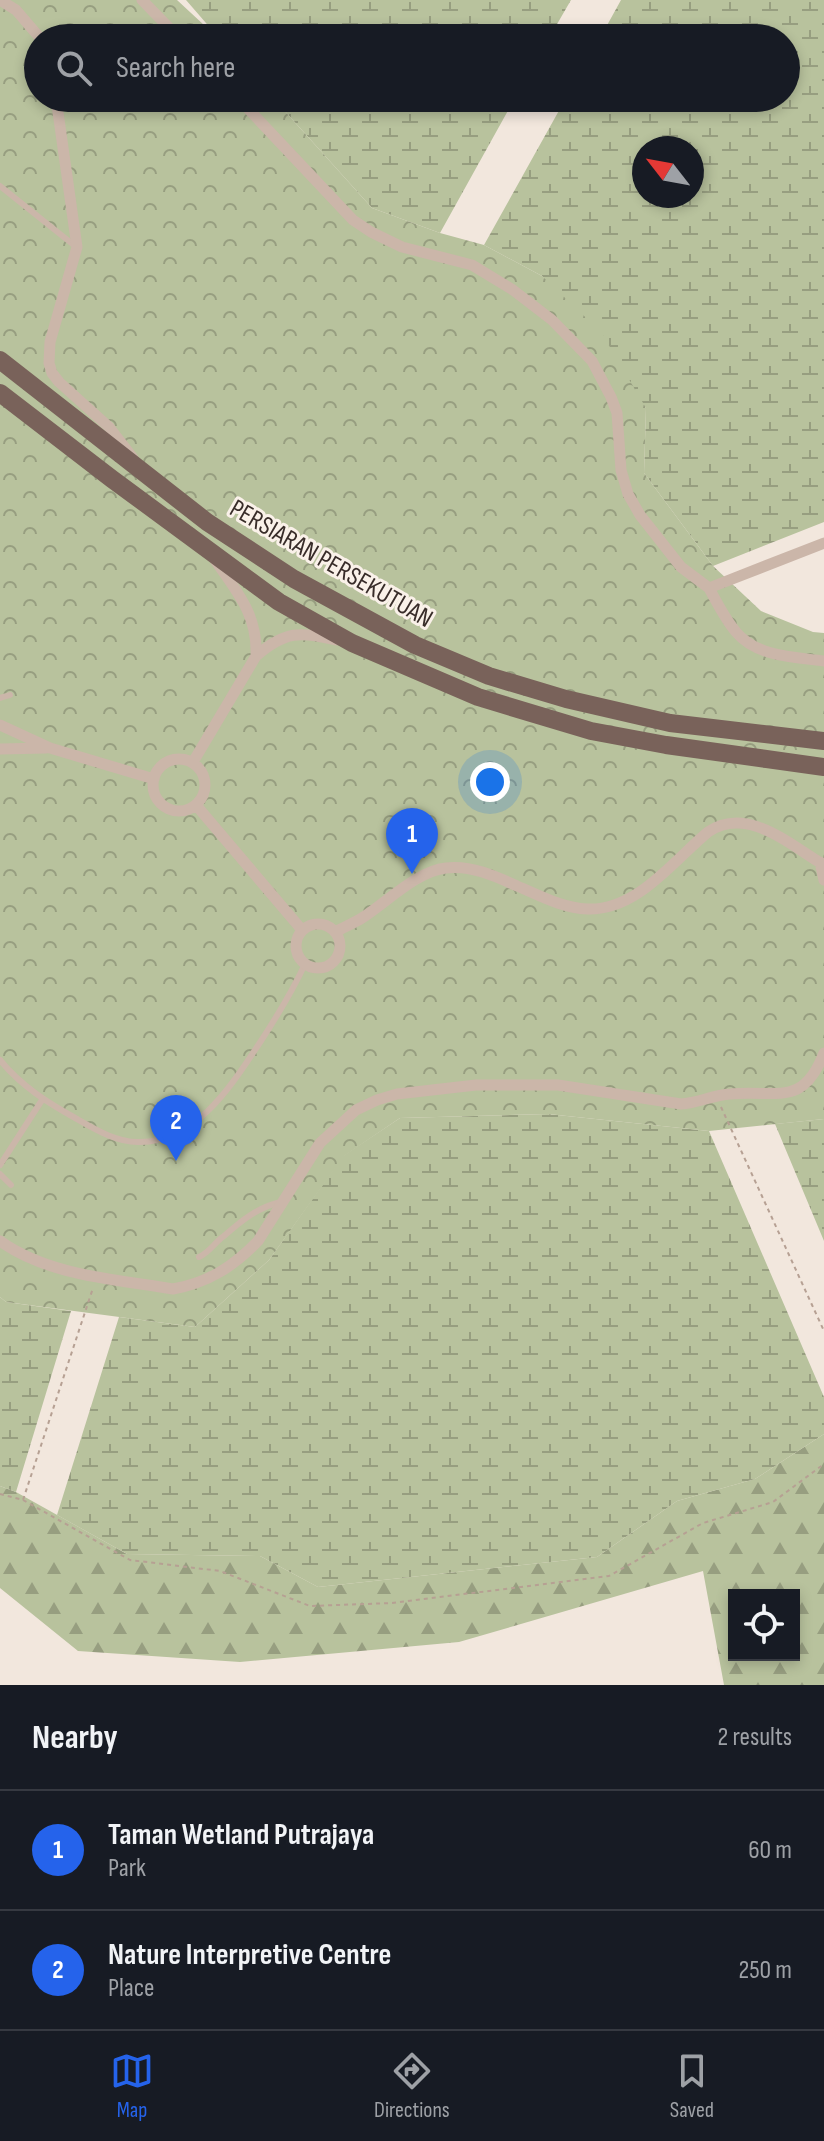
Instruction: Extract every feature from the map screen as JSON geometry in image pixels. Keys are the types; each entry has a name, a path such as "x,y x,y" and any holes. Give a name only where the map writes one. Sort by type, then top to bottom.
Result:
{"main road":[{"name":"PERSIARAN PERSEKUTUAN","path":"0,360 207,522 294,579 415,645 489,676 566,699 670,723 824,741"},
{"name":"PERSIARAN PERSEKUTUAN","path":"0,393 279,602 352,643 478,697 591,731 824,767"}],"street":[{"path":"0,0 16,10 28,24"},
{"path":"142,0 165,24"},
{"path":"58,112 77,247 50,342 49,363 59,382 109,427 141,471"},
{"path":"251,112 353,220 402,247 472,265 513,290 552,320 592,361 611,397 617,413 621,470 628,494 640,515 681,567 709,588 727,621 749,644 762,651 824,661"},
{"path":"709,588 824,543"},
{"path":"206,548 246,605 257,640 256,656"},
{"path":"193,762 256,656 269,645 303,633 352,643"},
{"path":"0,725 50,748 154,779"},
{"path":"0,749 50,748"},
{"path":"181,759 193,762 202,771 204,795 187,810 166,808 158,800 154,779 159,769 169,761 181,759"},
{"path":"196,805 302,930"},
{"path":"335,932 362,918 423,875 443,868 461,867 491,874 573,907 605,907 625,901 647,886 708,832 730,821 760,827 822,864 824,880"},
{"path":"319,923 335,932 339,952 334,961 315,968 305,964 298,957 296,948 302,930 319,923"},
{"path":"0,1241 16,1253 61,1270 173,1289 204,1281 245,1255 258,1241 320,1143 356,1110 377,1100 397,1094 476,1085 558,1085 681,1104 695,1103 727,1094 793,1092 807,1084 817,1071 824,1053"}],"lane":[{"path":"0,186 77,247"},
{"path":"0,698 10,695"},
{"path":"0,1060 42,1100 96,1130 118,1139 139,1142 157,1140 179,1132 210,1109 236,1079 295,987 305,964"},
{"path":"0,1165 42,1100"},
{"path":"0,1174 11,1185"},
{"path":"199,1257 257,1210 284,1201"}],"path":[{"path":"716,1096 824,1331"},
{"path":"23,1500 97,1276"},
{"path":"0,1494 23,1500 130,1560 220,1571 310,1606 392,1603 609,1576 703,1523 773,1502 824,1464"}],"green space":[{"path":"0,0 177,0 203,24 24,24 24,112 286,112 372,208 440,233 484,245 542,276 601,332 646,408 644,473 713,566 761,611 813,632 824,633 824,1119 709,1131 548,1114 400,1118 344,1156 269,1260 195,1327 6,1302 0,1297"},
{"path":"186,0 571,0 557,24 207,24"},
{"path":"621,0 824,0 824,522 713,566 644,473 646,408 542,276 484,245 558,112 800,112 800,24 608,24"},
{"path":"286,112 507,112 440,233 372,208"},
{"path":"548,1114 709,1131 824,1397 824,1434 755,1479 677,1501 597,1557 318,1587 260,1556 127,1554 57,1515 119,1317 195,1327 269,1260 343,1156 400,1118"},
{"path":"824,1119 824,1241 775,1124"},
{"path":"0,1297 6,1302 71,1311 16,1492 0,1486"},
{"path":"824,1434 824,1685 724,1685 703,1571 459,1642 240,1662 78,1651 0,1588 0,1486 127,1554 260,1556 318,1587 597,1557 677,1501 755,1479"}],"place":[{"name":"Taman Wetland Putrajaya","path":"412,874"},
{"name":"Nature Interpretive Centre","path":"176,1161"}]}
